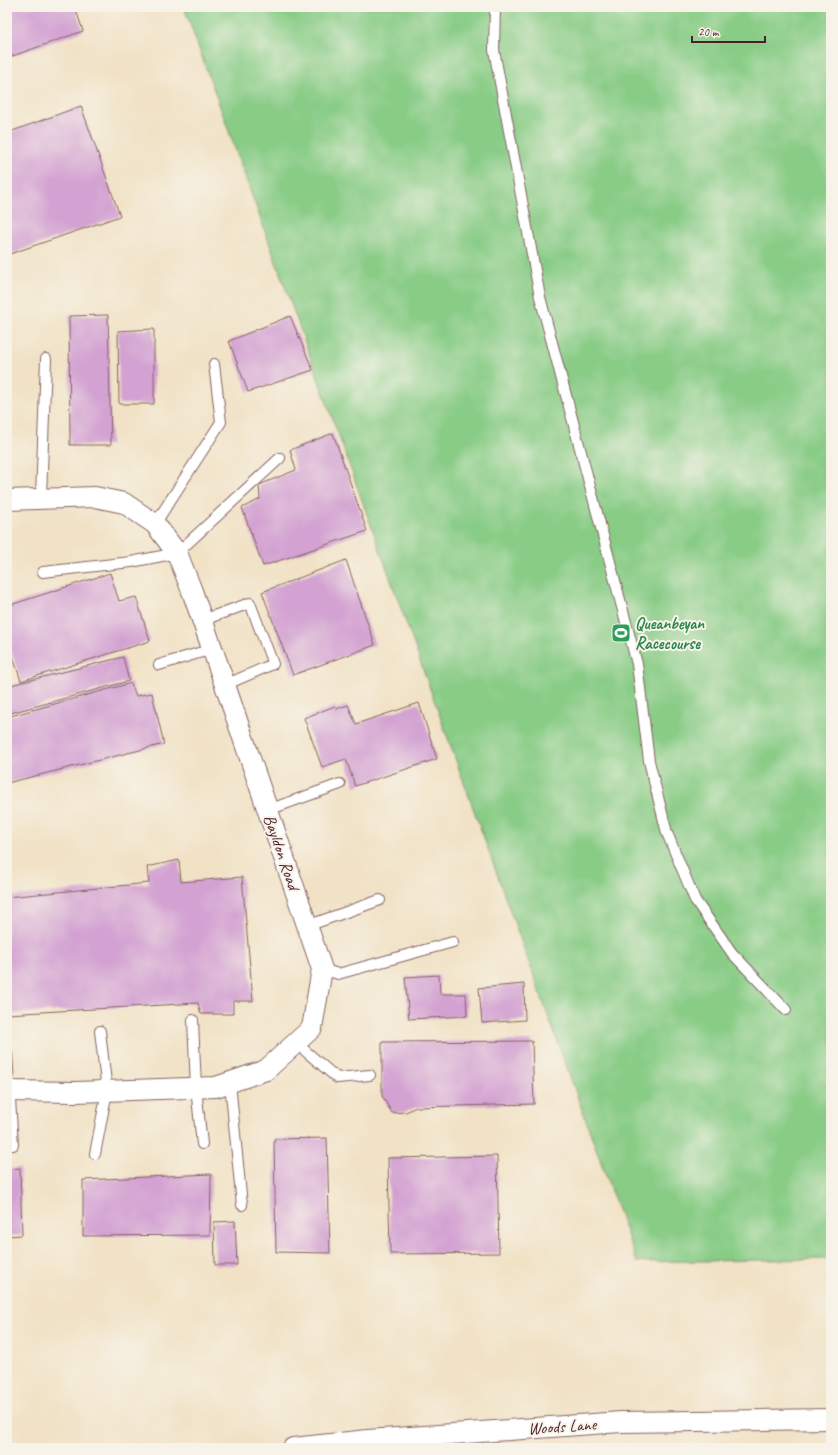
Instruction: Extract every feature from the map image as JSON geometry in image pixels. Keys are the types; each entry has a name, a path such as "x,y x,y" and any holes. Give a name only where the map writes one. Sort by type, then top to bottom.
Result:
{"street":[{"name":"Bayldon Road","path":"7,500 95,497 124,503 155,524 177,554 203,620 322,969 312,1028 266,1070 216,1087 76,1092 8,1091"},
{"name":"Woods Lane","path":"293,1448 368,1440 622,1422 831,1419"}],"lane":[{"path":"495,7 494,50 540,297 637,664 649,761 667,833 695,900 732,953 786,1010"},
{"path":"41,498 46,359"},
{"path":"155,524 221,422 214,364"},
{"path":"43,572 132,562 177,554 280,458"},
{"path":"203,620 250,604 273,664 225,685"},
{"path":"159,665 212,649"},
{"path":"268,810 340,784"},
{"path":"307,926 380,900"},
{"path":"322,969 338,974 453,942"},
{"path":"193,1020 196,1088 202,1144"},
{"path":"95,1154 107,1091 100,1031"},
{"path":"296,1043 337,1078 370,1075"},
{"path":"7,1054 8,1091 13,1145 7,1144"},
{"path":"230,1083 242,1205"}],"green space":[{"name":"Queanbeyan Racecourse","path":"184,7 831,7 831,1259 637,1262"}],"building":[{"path":"7,7 75,7 83,31 7,58"},
{"path":"81,106 120,216 7,255 7,133"},
{"path":"108,315 111,445 70,445 69,316"},
{"path":"290,316 313,370 248,392 229,341"},
{"path":"154,329 154,404 119,404 118,331"},
{"path":"333,433 367,531 263,566 242,508 260,499 259,485 296,470 290,450"},
{"path":"346,560 375,645 293,675 262,592"},
{"path":"110,573 119,601 136,597 150,641 21,681 7,639 7,606"},
{"path":"123,657 129,681 7,714 7,686"},
{"path":"131,683 136,696 152,693 164,744 7,783 7,717"},
{"path":"419,703 437,759 355,786 346,759 322,767 304,718 335,706 336,709 348,705 356,724"},
{"path":"179,860 181,882 242,877 253,1001 233,1001 233,1014 201,1014 198,1003 7,1014 7,897 149,883 147,867"},
{"path":"439,975 440,994 466,994 467,1016 409,1019 405,977"},
{"path":"524,984 525,1020 482,1023 479,988"},
{"path":"532,1041 534,1104 416,1107 406,1112 392,1113 382,1096 382,1042"},
{"path":"327,1138 330,1253 276,1252 274,1139"},
{"path":"497,1156 499,1253 390,1254 388,1158"},
{"path":"20,1168 22,1235 7,1236 7,1169"},
{"path":"211,1174 210,1235 83,1236 83,1180"},
{"path":"235,1221 237,1265 215,1265 214,1222"}],"place":[{"name":"Queanbeyan Racecourse","path":"621,633"}]}
